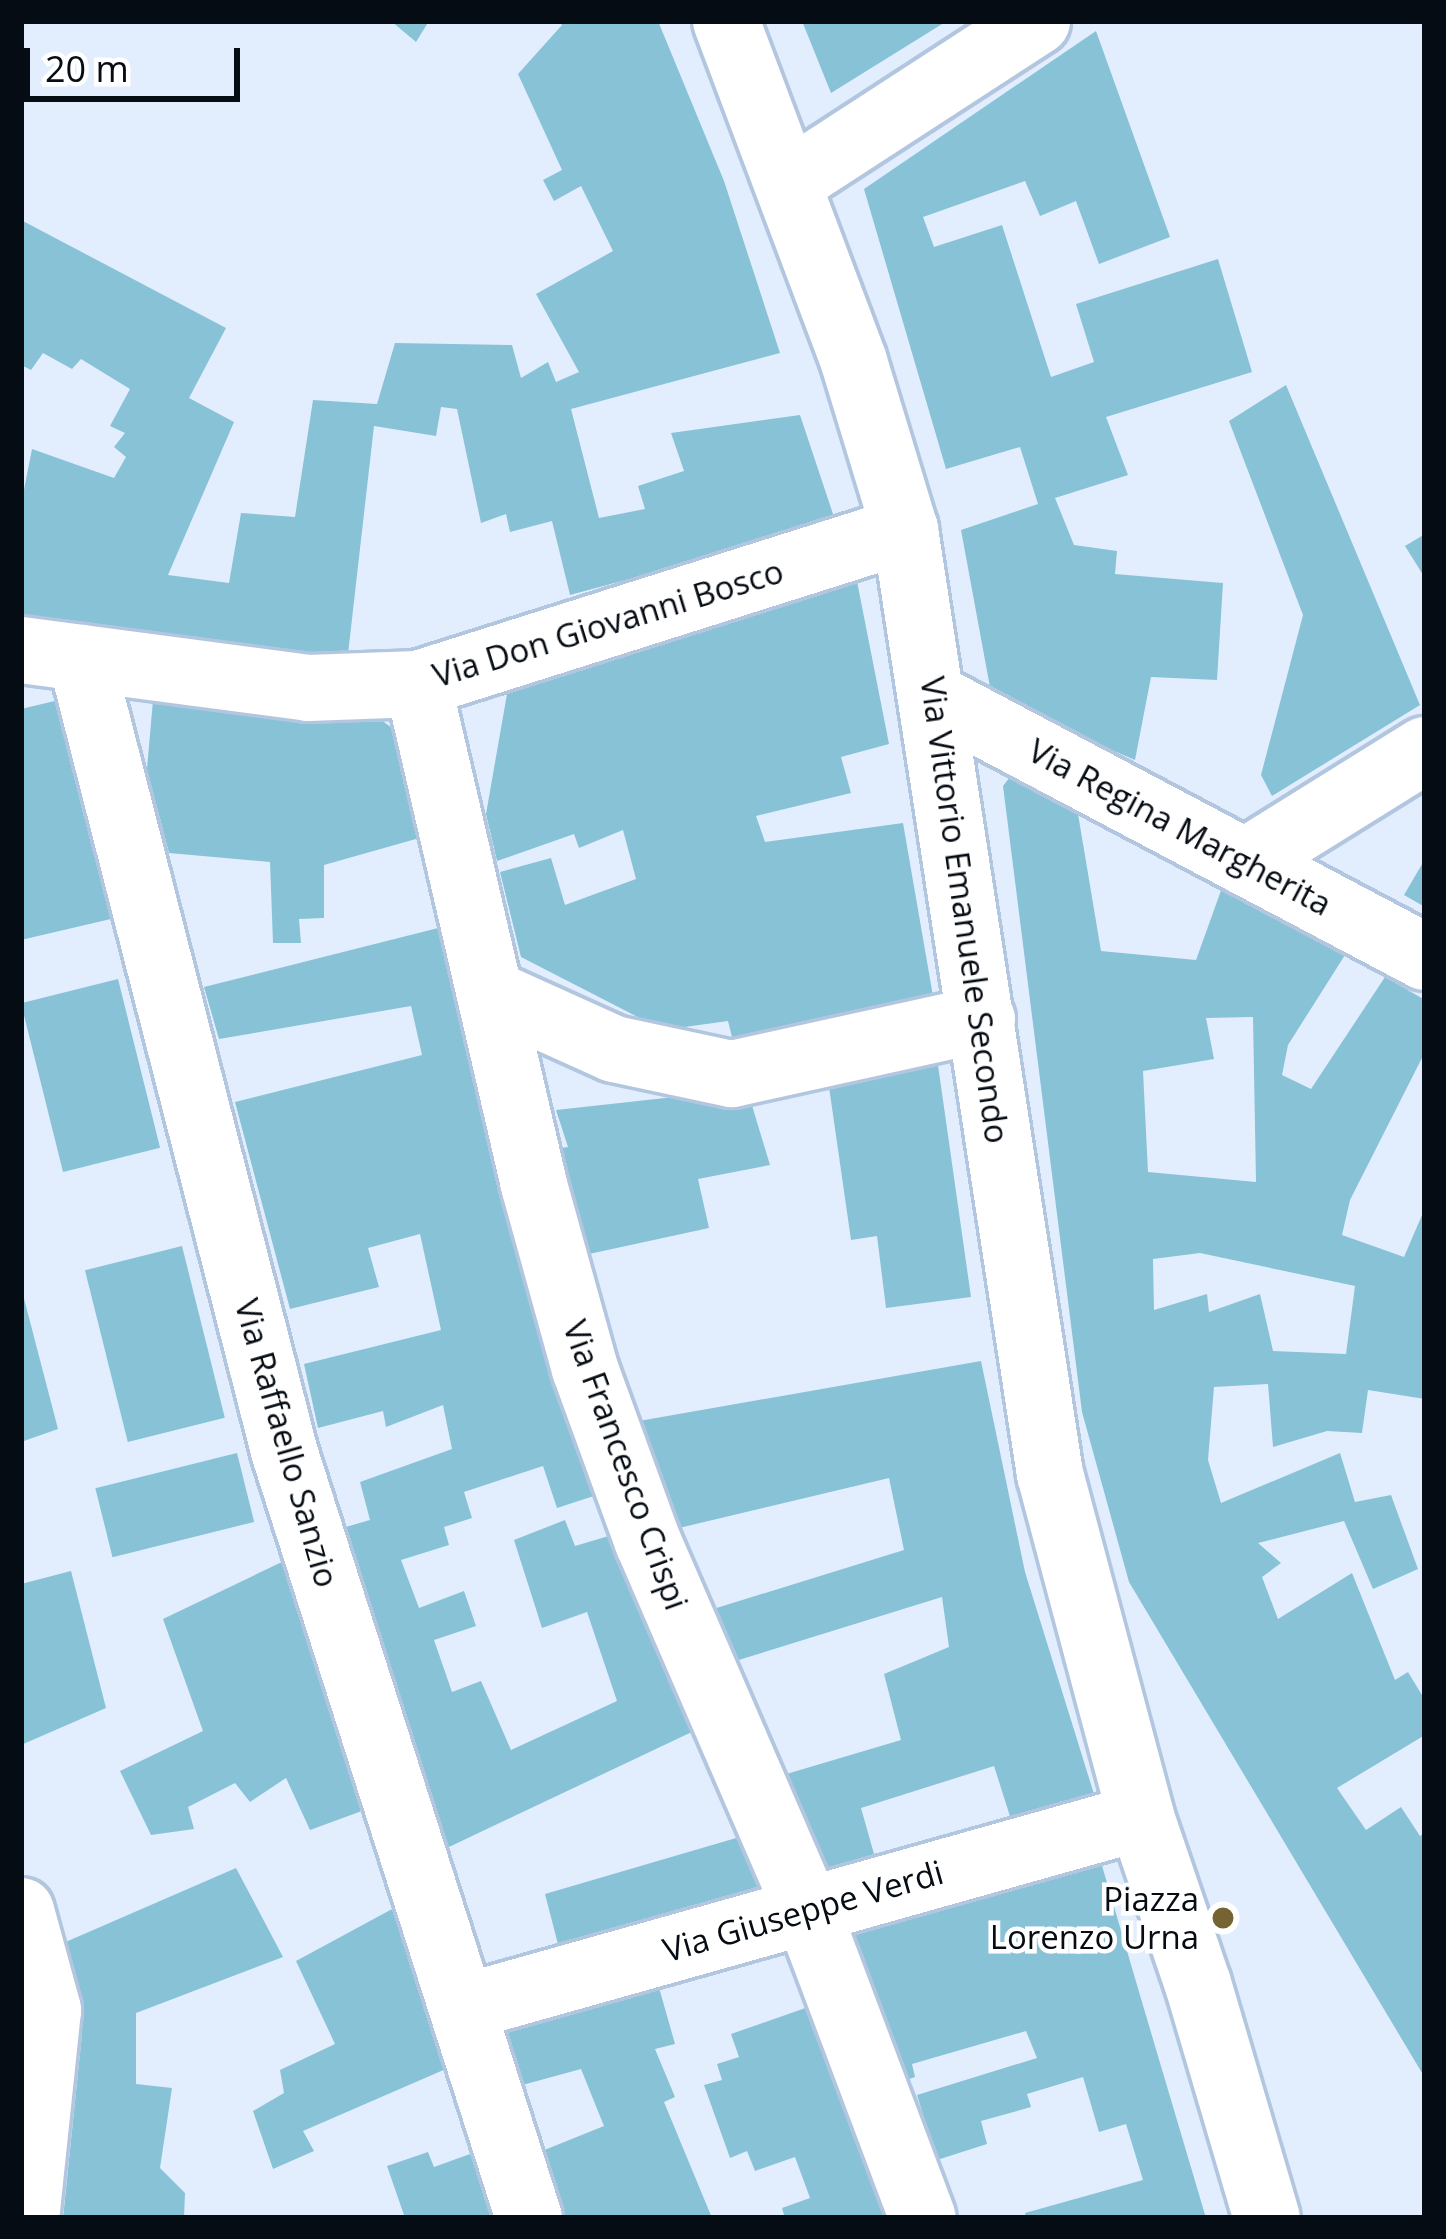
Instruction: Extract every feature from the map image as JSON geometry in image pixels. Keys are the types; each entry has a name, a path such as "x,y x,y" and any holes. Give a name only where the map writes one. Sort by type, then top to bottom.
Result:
{"street":[{"name":"Via Vittorio Emanuele Secondo","path":"726,21 854,362 905,530 935,698 1050,1474 1141,1816 1198,1984 1267,2218"},
{"path":"788,183 1036,21"},
{"name":"Via Don Giovanni Bosco","path":"51,654 308,688 418,684 905,530"},
{"name":"Via Raffaello Sanzio","path":"51,654 285,1454 529,2218"},
{"name":"Via Francesco Crispi","path":"418,684 585,1370 648,1542 807,1910 923,2218"},
{"name":"Via Regina Margherita","path":"935,698 1425,957"},
{"path":"1245,862 1425,750"},
{"path":"490,993 614,1049 732,1074 982,1019"},
{"name":"Via Giuseppe Verdi","path":"465,2007 1141,1816"},
{"path":"21,1911 48,2010 26,2218"}],"building":[{"path":"391,21 429,21 416,42"},
{"path":"557,21 658,21 724,181 780,353 571,409 599,518 645,509 638,486 684,471 671,433 800,415 836,523 570,595 552,521 510,532 506,514 481,523 457,409 441,407 436,436 374,426 348,654 272,652 21,615 21,505 32,449 114,478 126,457 114,447 125,433 110,426 130,389 81,359 72,369 43,353 31,370 21,365 21,220 226,328 189,398 234,422 168,575 229,583 241,513 295,517 313,400 377,404 395,343 512,345 521,378 548,362 556,382 579,372 536,294 613,251 581,186 554,201 543,180 562,170 518,74 562,25"},
{"path":"802,21 947,21 831,93"},
{"path":"1096,31 1170,237 1099,264 1076,201 1040,216 1025,181 923,217 934,247 1002,225 1051,377 1094,362 1076,304 1218,259 1252,372 1106,417 1128,475 1055,498 1074,545 1117,551 1115,574 1223,583 1217,680 1151,677 1135,760 992,698 961,530 1038,504 1020,447 946,469 864,189"},
{"path":"1286,385 1420,705 1272,796 1261,775 1303,615 1229,421"},
{"path":"1425,534 1425,578 1405,546"},
{"path":"854,566 889,744 841,757 851,793 756,816 765,842 903,823 934,1002 736,1053 728,1021 663,1030 521,957 500,872 551,858 565,905 636,879 623,830 579,848 574,834 497,861 486,814 510,677"},
{"path":"63,699 115,918 21,940 21,709"},
{"path":"153,700 381,720 409,740 430,835 324,865 324,918 299,919 301,943 273,943 270,862 169,853 147,769"},
{"path":"1017,768 1076,802 1101,951 1196,960 1223,885 1345,955 1288,1045 1282,1075 1311,1089 1385,977 1425,1000 1425,1052 1350,1200 1342,1235 1404,1257 1425,1208 1425,1399 1368,1390 1362,1433 1327,1431 1273,1447 1268,1384 1214,1387 1208,1460 1221,1503 1340,1453 1355,1502 1391,1495 1418,1569 1373,1589 1344,1521 1258,1543 1281,1563 1262,1577 1278,1619 1352,1573 1395,1680 1408,1672 1425,1700 1425,1735 1337,1788 1366,1830 1401,1807 1420,1836 1425,1833 1425,2078 1129,1582 1082,1412 1003,786","holes":["1253,1017 1256,1182 1148,1172 1143,1071 1214,1059 1206,1018","1200,1253 1355,1286 1346,1354 1273,1351 1260,1294 1209,1312 1207,1294 1154,1310 1153,1259"]},
{"path":"1425,859 1425,907 1404,895"},
{"path":"450,925 600,1494 557,1508 543,1466 464,1492 472,1518 444,1527 449,1545 401,1560 419,1608 464,1591 476,1626 434,1640 452,1692 481,1681 511,1750 617,1701 587,1612 542,1628 514,1540 565,1520 575,1546 612,1535 696,1730 449,1847 339,1529 370,1520 360,1482 452,1449 443,1405 386,1427 383,1411 318,1428 304,1364 441,1330 420,1234 368,1248 379,1287 290,1309 235,1102 422,1055 411,1006 219,1039 204,987"},
{"path":"118,979 160,1148 63,1172 21,1003"},
{"path":"936,1051 971,1297 886,1308 877,1236 851,1240 826,1066"},
{"path":"747,1089 770,1165 698,1179 709,1228 589,1254 556,1149 568,1147 556,1110"},
{"path":"182,1246 225,1418 128,1442 85,1270"},
{"path":"21,1287 58,1429 21,1442"},
{"path":"981,1361 1025,1572 1098,1807 1015,1832 994,1766 861,1808 880,1875 829,1888 773,1778 901,1740 884,1674 949,1647 942,1597 729,1663 710,1610 904,1550 889,1478 679,1528 639,1421"},
{"path":"237,1453 254,1522 113,1557 95,1488"},
{"path":"286,1560 370,1808 310,1830 286,1778 250,1802 235,1783 188,1807 194,1829 151,1835 120,1771 203,1731 163,1619"},
{"path":"71,1571 106,1708 21,1745 21,1584"},
{"path":"743,1836 769,1901 560,1952 545,1894"},
{"path":"1098,1852 1206,2218 1026,2218 1025,2213 1143,2180 1126,2124 1099,2132 1083,2077 1027,2094 1031,2107 981,2121 987,2144 937,2160 917,2095 1037,2058 1026,2031 912,2064 915,2077 901,2082 843,1922"},
{"path":"236,1868 283,1957 136,2013 136,2084 172,2088 160,2168 185,2193 184,2218 63,2218 82,2034 61,1944"},
{"path":"394,1908 455,2065 303,2131 314,2151 273,2169 253,2111 284,2093 280,2070 335,2044 296,1961"},
{"path":"658,1984 675,2044 655,2049 675,2097 664,2102 712,2218 557,2218 537,2153 604,2126 581,2069 515,2087 498,2028"},
{"path":"814,2005 889,2218 785,2218 782,2208 810,2198 795,2157 755,2171 747,2151 730,2158 704,2085 722,2080 717,2064 739,2057 731,2034"},
{"path":"484,2149 508,2218 405,2218 387,2166 428,2152 434,2167"}],"place":[{"name":"Piazza Lorenzo Urna","path":"1223,1918"}]}
